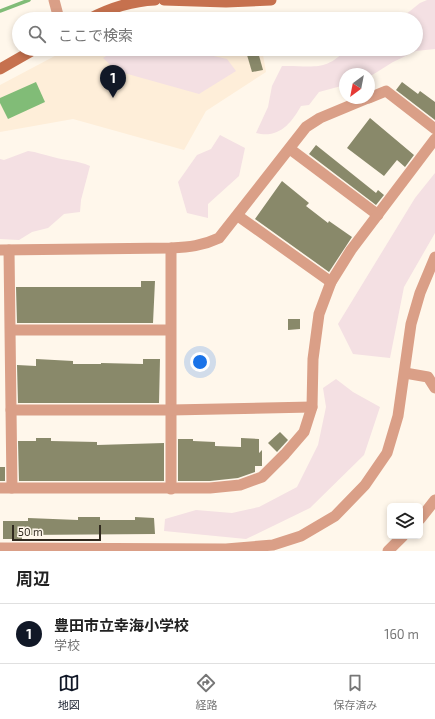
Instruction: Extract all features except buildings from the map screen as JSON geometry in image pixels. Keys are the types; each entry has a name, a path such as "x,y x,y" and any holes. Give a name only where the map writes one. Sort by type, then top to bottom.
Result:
{"main road":[{"path":"103,12 141,1 155,0"},
{"path":"164,0 226,2 271,0"},
{"path":"0,69 23,56"}],"street":[{"path":"54,0 57,12"},
{"path":"375,96 386,91 435,129"},
{"path":"12,488 11,330 5,250 194,247 218,238 238,216 306,127 320,118 354,104"},
{"path":"0,488 210,488 240,485 262,477 286,454 304,432 312,407 313,359 319,314 331,282 351,250 435,139"},
{"path":"290,149 378,215"},
{"path":"238,216 331,282"},
{"path":"171,248 171,489"},
{"path":"0,548 226,549 273,545 301,536 336,516 365,485 387,453 398,416 411,324 420,293 435,257"},
{"path":"11,330 170,330"},
{"path":"405,373 428,377 435,388"},
{"path":"11,410 171,410 312,407"},
{"path":"423,515 435,500"},
{"path":"388,551 400,539"}],"shaded area":[{"path":"427,0 435,0 435,49 423,50 423,12 409,12 420,3"},
{"path":"55,56 263,56 266,72 206,111 184,150 73,119 0,132 0,85"},
{"path":"106,56 214,56 227,59 236,71 199,94 117,71 103,58"},
{"path":"340,56 406,56 375,73 375,68 339,68 339,87 319,92 309,105 301,106 293,119 277,132 271,134 256,133 268,107 272,86 282,66 309,67 324,65"},
{"path":"36,82 45,102 8,119 0,103 0,98"},
{"path":"220,135 245,148 239,176 208,204 208,218 187,213 178,182 197,155 211,149"},
{"path":"28,151 90,166 81,200 80,212 64,214 48,228 32,232 19,240 0,239 0,159 4,160"},
{"path":"435,173 435,233 404,287 390,358 353,354 338,324 415,198"},
{"path":"336,379 353,392 380,407 364,455 310,508 246,539 164,531 165,519 196,510 232,513 259,507 297,487 318,445 326,407 323,388"}],"waterway":[{"path":"0,11 29,0"}],"place":[{"name":"豊田市立幸海小学校","path":"113,98"}]}
